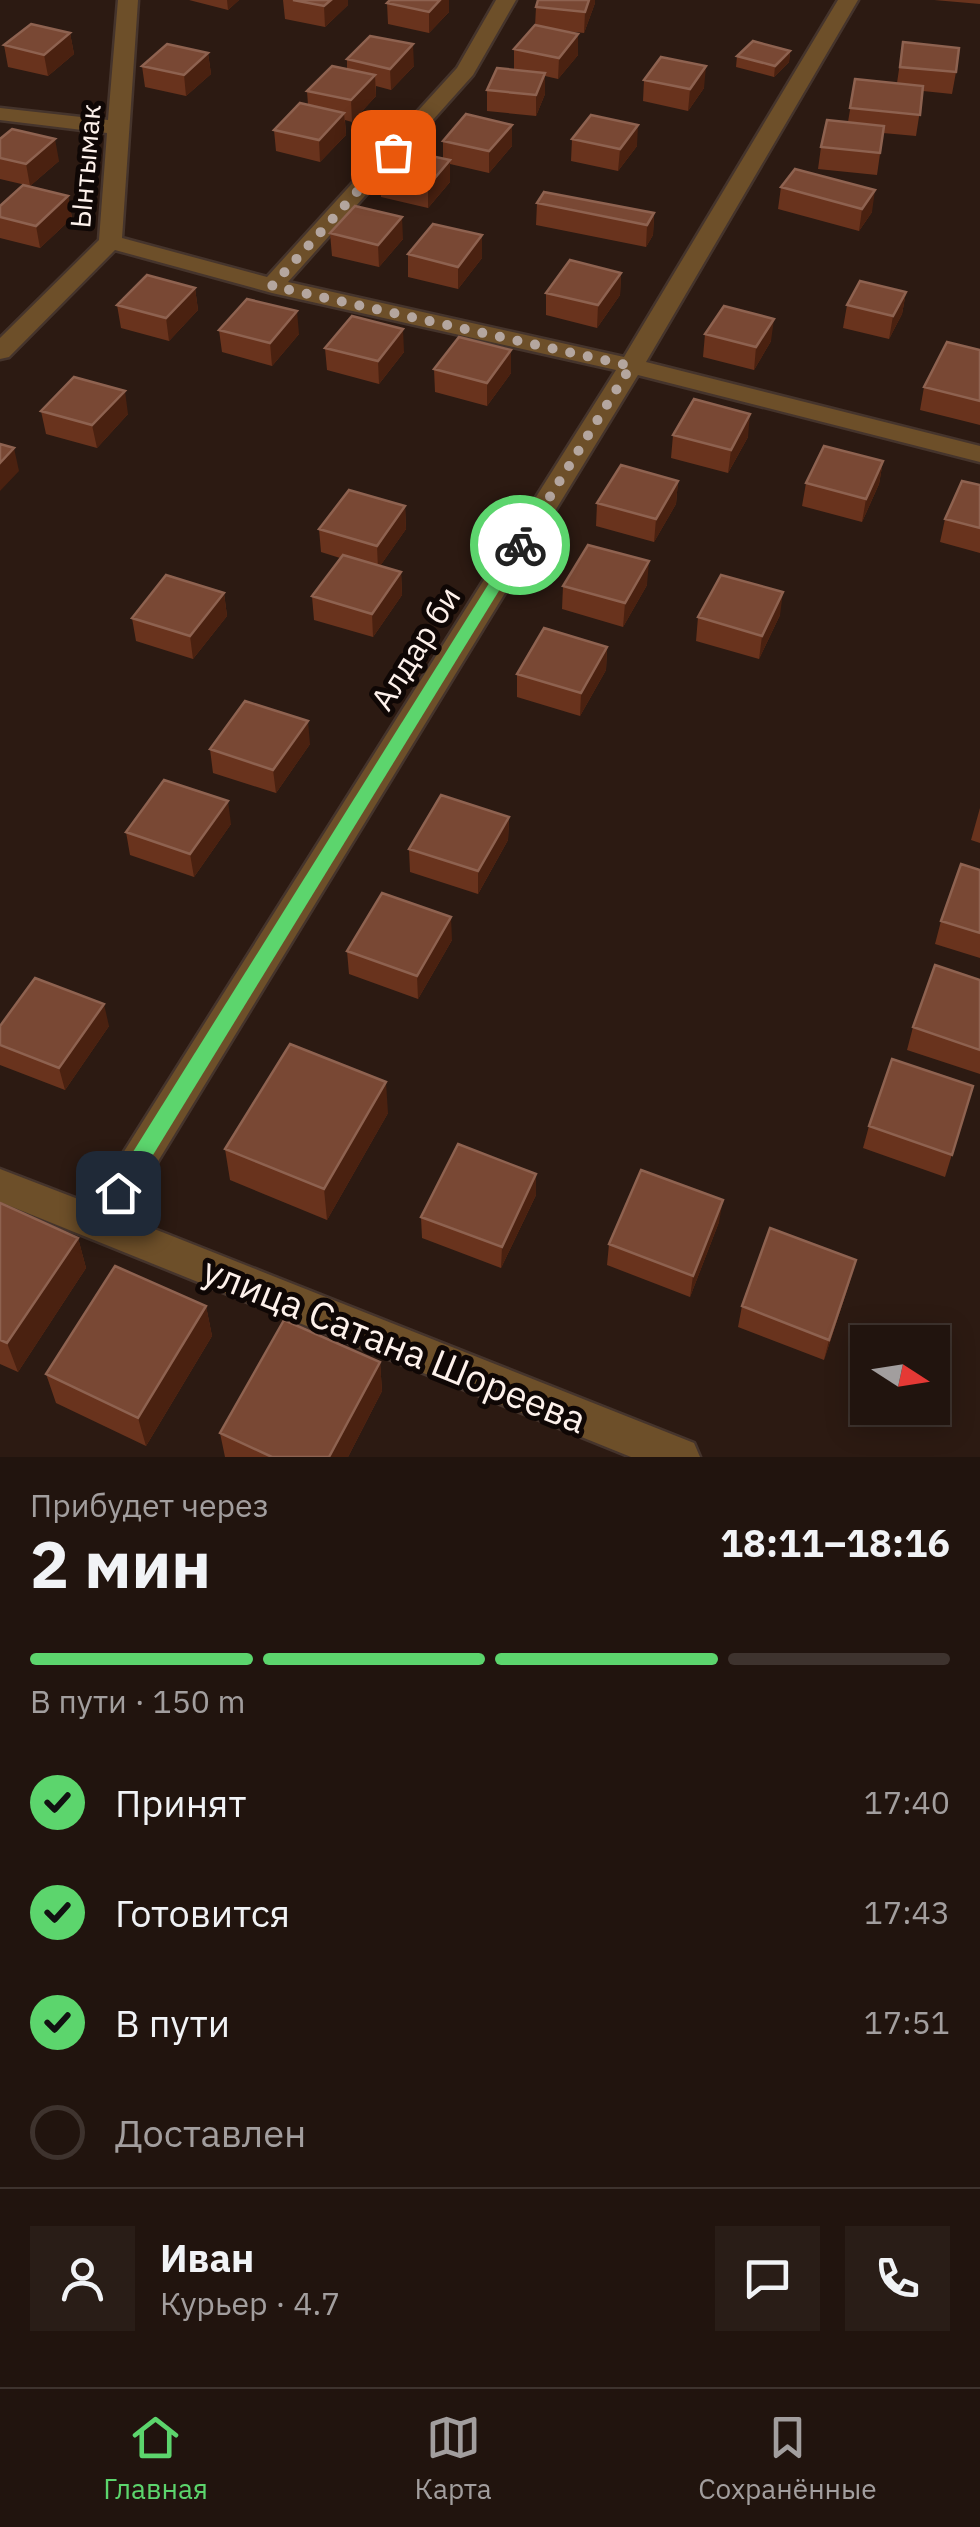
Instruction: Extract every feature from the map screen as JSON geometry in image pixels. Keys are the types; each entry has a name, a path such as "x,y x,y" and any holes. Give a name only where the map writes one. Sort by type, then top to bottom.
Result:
{"street":[{"name":"Ынтымак","path":"0,352 110,242 128,0"},
{"path":"272,286 466,71 506,0"},
{"name":"Алдар би","path":"98,1226 631,366 848,0"},
{"path":"0,114 118,128"},
{"path":"110,242 272,286 631,366 980,454"},
{"name":"улица Сатана Шореева","path":"0,1185 680,1457"}],"building":[{"path":"293,0 331,0 324,6"},
{"path":"440,0 429,12 387,3"},
{"path":"538,0 589,0 585,12 536,7"},
{"path":"31,24 70,33 44,55 4,45"},
{"path":"535,25 578,34 559,58 514,49"},
{"path":"370,36 413,44 390,69 347,59"},
{"path":"753,41 790,51 775,66 737,56"},
{"path":"903,42 959,48 956,72 900,67"},
{"path":"167,44 208,53 184,75 142,66"},
{"path":"661,57 706,66 690,89 644,80"},
{"path":"332,66 375,75 351,100 307,91"},
{"path":"497,68 545,73 536,95 487,90"},
{"path":"855,79 923,86 920,115 850,108"},
{"path":"300,103 344,113 319,140 274,130"},
{"path":"466,114 512,125 489,151 443,141"},
{"path":"591,115 638,125 620,149 572,139"},
{"path":"827,120 884,126 880,153 821,147"},
{"path":"12,129 55,139 26,164 0,158 0,139"},
{"path":"403,150 450,160 428,186 380,175"},
{"path":"795,169 875,190 862,209 781,187"},
{"path":"23,185 68,196 36,226 0,217 0,206"},
{"path":"544,192 654,213 647,225 537,203"},
{"path":"355,206 402,217 378,245 330,233"},
{"path":"433,224 482,235 458,267 408,254"},
{"path":"570,260 621,273 598,305 546,293"},
{"path":"147,275 195,288 166,318 117,305"},
{"path":"860,281 906,292 893,316 847,305"},
{"path":"247,299 297,311 270,343 219,330"},
{"path":"724,306 774,319 756,347 705,334"},
{"path":"352,316 403,329 378,361 325,348"},
{"path":"459,337 511,350 487,383 434,369"},
{"path":"947,342 980,350 980,401 924,387"},
{"path":"74,377 125,391 92,425 41,411"},
{"path":"694,399 750,414 731,450 673,435"},
{"path":"0,444 14,448 0,463"},
{"path":"824,446 883,461 866,499 806,483"},
{"path":"621,465 678,481 656,519 597,503"},
{"path":"962,481 980,485 980,528 945,519"},
{"path":"349,490 405,506 377,546 319,529"},
{"path":"588,545 649,561 625,603 563,586"},
{"path":"343,555 401,572 372,614 312,596"},
{"path":"166,575 224,593 190,636 132,618"},
{"path":"721,575 783,592 762,636 698,617"},
{"path":"544,628 607,647 581,693 517,674"},
{"path":"245,701 308,721 273,770 210,749"},
{"path":"164,780 228,801 190,854 126,832"},
{"path":"441,795 509,817 478,871 409,849"},
{"path":"961,864 980,870 980,933 941,921"},
{"path":"382,893 451,917 417,976 347,951"},
{"path":"935,965 980,980 980,1050 913,1027"},
{"path":"35,978 104,1004 59,1068 0,1045 0,1026"},
{"path":"290,1044 386,1082 324,1189 225,1149"},
{"path":"892,1059 973,1086 952,1155 869,1126"},
{"path":"458,1144 536,1174 502,1247 421,1217"},
{"path":"641,1170 723,1200 693,1276 609,1244"},
{"path":"0,1203 78,1238 7,1343 0,1340"},
{"path":"770,1228 856,1260 829,1340 742,1306"},
{"path":"115,1266 206,1306 138,1418 46,1374"},
{"path":"284,1320 380,1362 329,1457 272,1457 220,1433"}],"way so far":[{"path":"393,152 272,286 360,302 631,366 520,545"}],"route":[{"path":"118,1193 520,545"}]}
